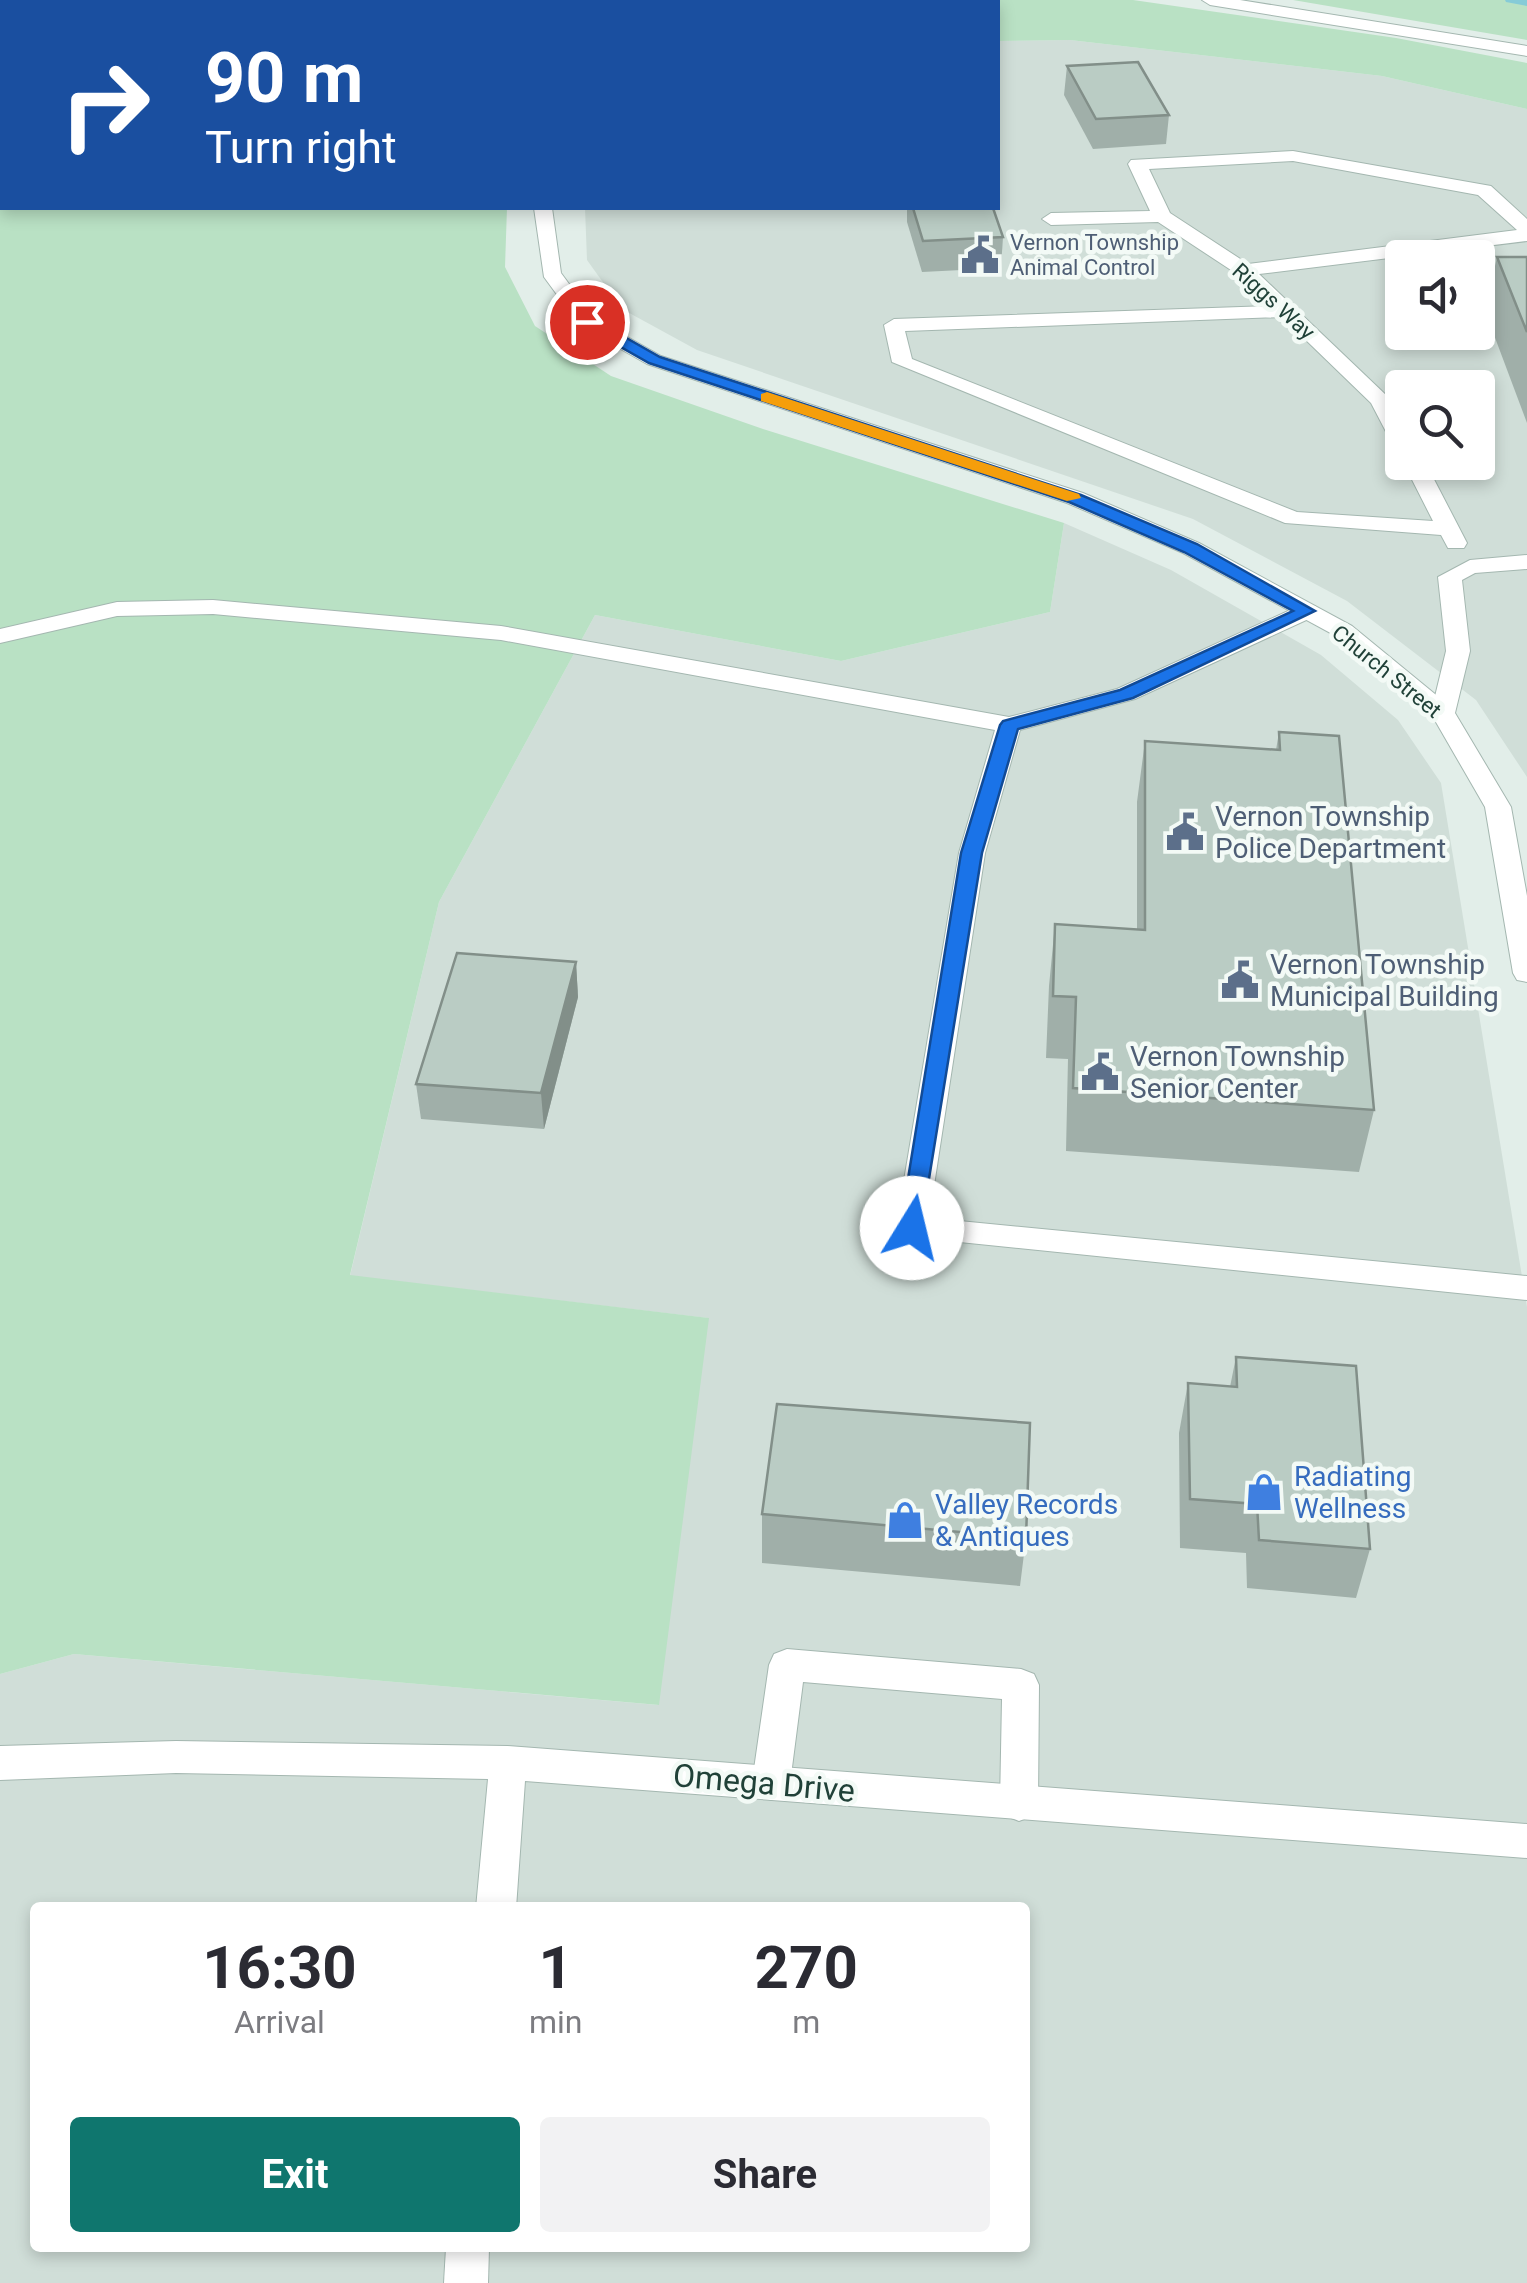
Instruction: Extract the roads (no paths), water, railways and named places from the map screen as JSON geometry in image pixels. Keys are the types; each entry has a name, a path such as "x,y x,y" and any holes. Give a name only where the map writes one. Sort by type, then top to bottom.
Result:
{"street":[{"path":"1210,0 1527,51"},
{"path":"1051,219 1162,216 1137,164 1294,156 1484,190 1527,232"},
{"name":"Church Street","path":"542,210 551,273 587,322 654,360 1075,498 1190,548 1344,631 1444,714 1498,806 1527,973"},
{"name":"Riggs Way","path":"1162,216 1244,270 1380,400 1385,410"},
{"path":"1244,270 1527,232"},
{"path":"1286,311 894,325 902,362 1294,518 1449,529"},
{"path":"1423,480 1470,567"},
{"path":"1444,714 1458,651 1450,577 1470,567 1527,562"},
{"path":"0,636 117,608 213,607 501,633 1009,725 1126,694 1306,611"},
{"path":"1009,725 972,853 912,1228 1527,1288"},
{"path":"771,1783 787,1665 1002,1683 1022,1685 1019,1804"},
{"name":"Omega Drive","path":"0,1763 176,1757 508,1762 1527,1841"},
{"path":"496,1902 508,1762"},
{"path":"466,2283 468,2252"}],"waterway":[{"path":"1510,0 1527,3"}],"place":[{"name":"Vernon Township Animal Control","path":"980,255"},
{"name":"Vernon Township Police Department","path":"1185,832"},
{"name":"Vernon Township Municipal Building","path":"1240,980"},
{"name":"Vernon Township Senior Center","path":"1100,1072"},
{"name":"Radiating Wellness","path":"1264,1492"},
{"name":"Valley Records & Antiques","path":"905,1520"}]}
